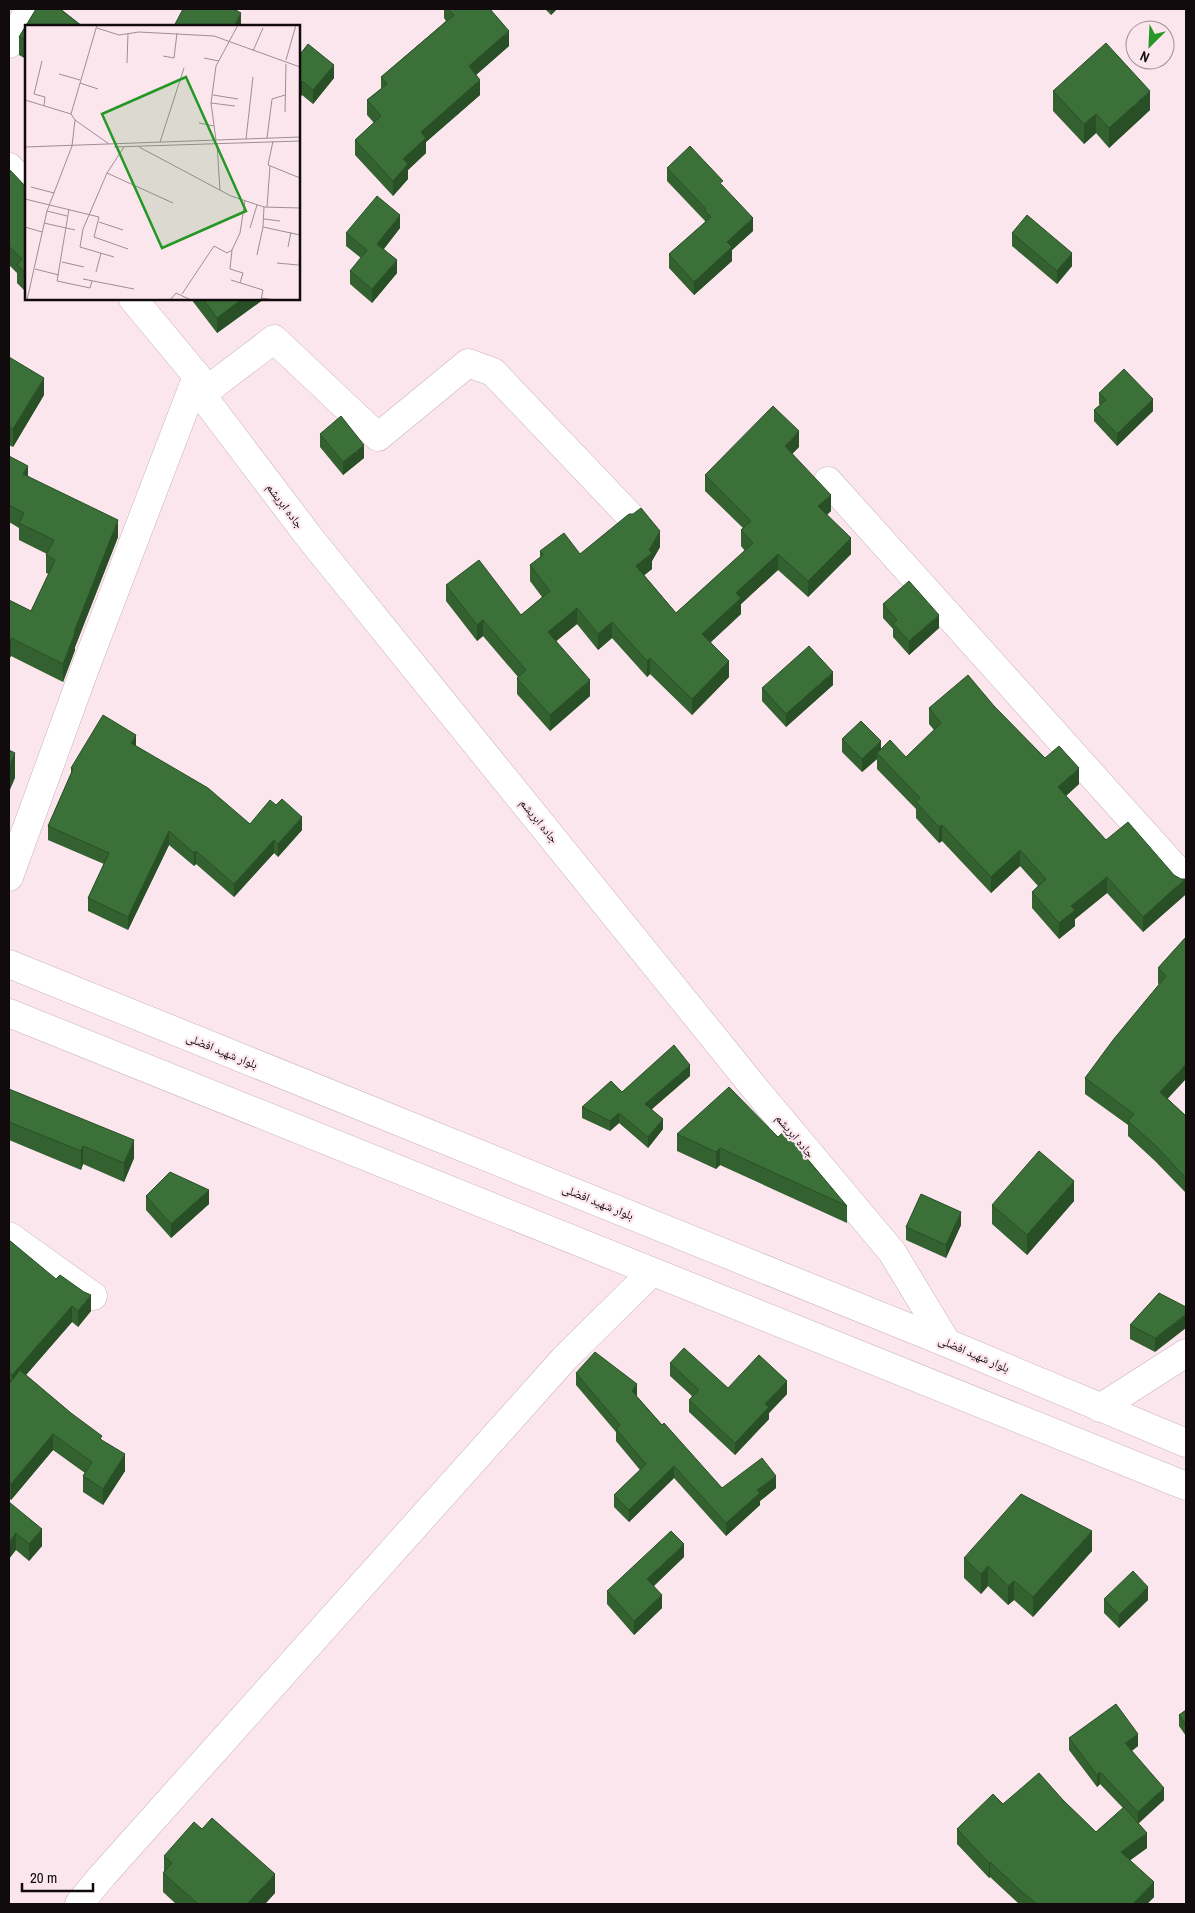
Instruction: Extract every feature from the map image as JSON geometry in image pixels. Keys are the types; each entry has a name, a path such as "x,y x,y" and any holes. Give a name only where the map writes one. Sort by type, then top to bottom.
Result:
{"main road":[{"path":"9,44 30,9"},
{"path":"9,167 25,184"},
{"name":"جاده ابریشم","path":"134,300 200,385 310,538 757,1091 892,1252 947,1343"},
{"path":"9,877 84,671 200,385 274,338 378,436 468,363 493,372 629,515"},
{"path":"828,481 1186,880"},
{"name":"بلوار شهید افضلی","path":"9,964 947,1343 1186,1443"},
{"path":"9,1013 1186,1486"},
{"path":"146,1068 175,1032"},
{"path":"9,1236 93,1296"},
{"path":"79,1904 564,1359 652,1272"},
{"path":"1100,1408 1186,1353"}],"building":[{"path":"36,9 60,9 81,25 26,25"},
{"path":"183,9 234,9 241,13 235,25 175,25"},
{"path":"448,9 490,9 509,31 469,66 480,80 421,132 426,138 403,159 408,164 393,181 355,140 381,116 367,100 387,84 381,77 454,15"},
{"path":"25,27 25,40 19,37"},
{"path":"1106,43 1125,64 1125,70 1131,70 1150,91 1109,128 1096,114 1084,124 1053,91"},
{"path":"308,44 334,65 313,90 302,81 300,84 301,53"},
{"path":"690,146 723,181 720,183 753,218 727,242 732,247 694,282 669,254 711,217 705,211 706,209 667,168"},
{"path":"9,169 25,186 25,272 17,265 22,259 9,246"},
{"path":"377,196 400,215 377,244 397,260 372,289 350,271 367,250 346,233"},
{"path":"1027,215 1072,253 1057,271 1012,233"},
{"path":"204,300 241,300 217,318"},
{"path":"9,357 44,378 13,429 9,427"},
{"path":"1124,369 1153,399 1117,434 1094,410 1106,400 1099,393"},
{"path":"773,406 799,431 785,446 831,495 818,506 851,538 808,581 778,554 736,593 741,598 702,634 729,661 692,699 650,658 647,661 612,622 598,634 577,608 548,632 590,680 550,715 517,678 526,670 483,620 477,625 446,585 479,560 521,615 550,591 530,565 543,555 540,551 564,533 580,554 629,514 633,514 641,508 660,531 649,550 652,553 636,566 676,613 753,543 741,530 751,521 705,475"},
{"path":"341,416 364,445 343,462 320,434"},
{"path":"9,456 28,466 23,474 118,520 63,664 11,638 9,642 9,600 31,611 55,560 46,555 54,540 19,523 24,513 9,505"},
{"path":"909,581 939,615 909,641 893,624 897,620 883,604"},
{"path":"809,646 833,672 786,714 762,688"},
{"path":"968,675 994,706 1045,758 1059,746 1079,768 1058,787 1106,840 1128,822 1174,875 1185,879 1143,917 1107,877 1071,906 1075,910 1059,923 1032,892 1046,879 1020,850 991,877 942,825 939,827 916,802 920,798 877,753 890,740 906,757 941,723 929,708"},
{"path":"103,715 136,735 131,743 208,788 250,824 270,800 276,805 282,799 302,817 278,844 274,840 234,884 196,851 194,853 169,831 128,917 88,898 109,853 48,826 73,769 71,768"},
{"path":"861,721 881,741 862,759 842,739"},
{"path":"9,750 15,753 9,766"},
{"path":"1186,937 1186,1064 1160,1092 1186,1116 1186,1178 1155,1145 1128,1121 1134,1114 1085,1078 1113,1040 1166,976 1158,968"},
{"path":"674,1045 690,1065 645,1104 663,1119 648,1137 619,1113 610,1121 582,1107 611,1081 622,1092"},
{"path":"729,1087 778,1137 784,1131 847,1206 720,1148 716,1152 677,1134"},
{"path":"9,1089 134,1140 124,1163 83,1146 81,1151 9,1122"},
{"path":"1039,1151 1074,1181 1027,1235 992,1205"},
{"path":"170,1172 209,1190 171,1224 146,1196"},
{"path":"921,1194 961,1212 946,1245 906,1227"},
{"path":"9,1240 56,1279 60,1275 91,1295 78,1311 72,1306 12,1375 9,1372"},
{"path":"1159,1293 1186,1307 1186,1314 1155,1338 1130,1325"},
{"path":"684,1348 728,1388 759,1355 787,1381 765,1404 769,1407 735,1443 689,1400 699,1390 670,1363"},
{"path":"595,1352 637,1384 632,1391 662,1425 664,1423 722,1488 762,1458 776,1476 757,1490 760,1493 726,1523 674,1466 629,1510 614,1495 646,1464 616,1429 620,1425 576,1373"},
{"path":"20,1370 71,1413 102,1436 100,1439 125,1454 103,1489 83,1476 92,1462 53,1434 11,1484 9,1482 9,1384"},
{"path":"1021,1494 1092,1531 1033,1597 1014,1581 1008,1586 988,1566 981,1574 964,1558"},
{"path":"9,1502 42,1529 29,1544 16,1533 9,1542"},
{"path":"671,1531 684,1544 647,1579 662,1595 634,1621 607,1591"},
{"path":"1133,1571 1148,1587 1119,1615 1104,1599"},
{"path":"1116,1704 1138,1734 1125,1743 1164,1788 1138,1812 1100,1772 1097,1775 1069,1738"},
{"path":"1186,1710 1186,1725 1179,1715"},
{"path":"1039,1773 1096,1832 1124,1807 1147,1833 1121,1852 1154,1882 1133,1904 1037,1904 989,1863 957,1829 993,1794 1003,1804"},
{"path":"212,1818 275,1874 247,1904 198,1904 163,1873 172,1863 164,1856 194,1822 202,1829"}]}
